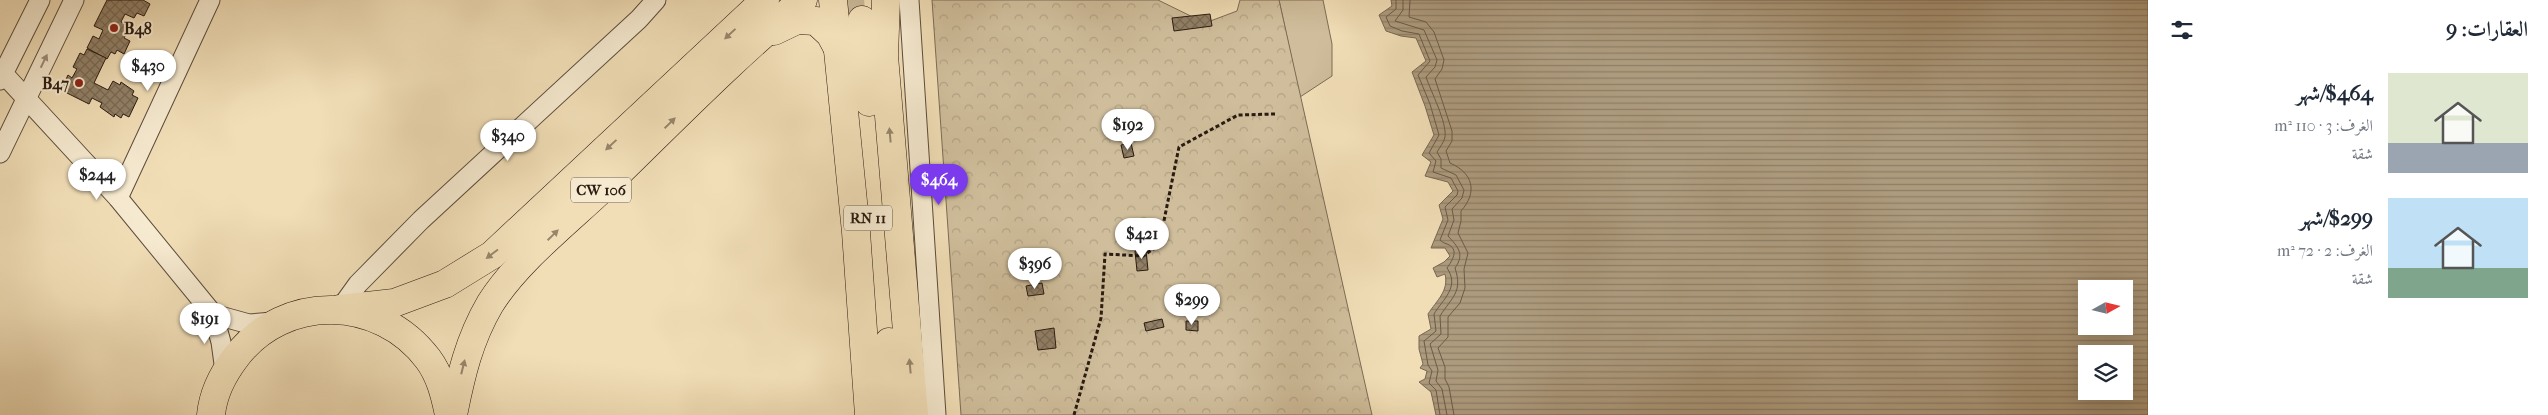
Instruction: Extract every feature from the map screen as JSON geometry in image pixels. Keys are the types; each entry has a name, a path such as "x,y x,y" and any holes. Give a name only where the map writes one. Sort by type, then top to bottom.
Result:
{"highway":[{"name":"CW 106","path":"340,309 394,303 445,284 492,255 765,0"},
{"name":"CW 106","path":"451,415 463,364 472,338 491,303 523,264 803,0"},
{"path":"833,0 856,232 869,415"},
{"path":"886,0 884,23 886,86 914,415"},
{"path":"760,39 797,20 808,20 822,24 838,49"},
{"name":"RN 11","path":"883,415 857,20 895,415"},
{"path":"211,415 212,404 224,371 245,344 273,322 306,311 340,309 374,317 404,334 428,359 444,390 451,415"}],"street":[{"path":"40,0 1,74 118,198 214,314 221,342 224,371"},
{"path":"0,153 74,0"},
{"path":"118,198 210,0"},
{"path":"340,309 358,284 421,220 639,19 656,0"},
{"path":"909,0 936,415"},
{"path":"214,314 248,324 273,322"}],"path":[{"path":"1074,415 1101,318 1105,254 1143,256 1159,245 1179,147 1238,115 1275,114"}],"green space":[{"path":"932,0 1158,0 1205,23 1237,11 1240,0 1279,0 1372,415 961,415"},
{"path":"1279,0 1323,0 1332,44 1332,76 1300,97"}],"water":[{"path":"1391,0 2148,0 2148,415 1436,415 1431,392 1419,382 1425,379 1427,371 1420,368 1423,364 1419,349 1419,336 1431,329 1428,314 1444,290 1445,274 1437,277 1433,268 1450,256 1445,248 1431,248 1443,219 1439,205 1453,191 1448,182 1425,176 1431,162 1422,155 1434,135 1412,72 1426,61 1416,38 1386,31 1379,15 1392,6"}],"building":[{"name":"B48","path":"107,0 143,0 150,4 144,16 137,13 134,18 125,14 121,22 130,26 124,38 130,41 124,54 117,50 115,54 111,52 107,59 87,48 93,36 99,39 103,30 94,26"},
{"path":"1210,14 1212,26 1174,31 1172,18"},
{"name":"B47","path":"87,49 106,58 94,83 108,90 113,81 120,85 121,82 134,91 132,95 138,98 129,117 123,114 121,118 115,114 114,117 100,107 102,103 92,98 89,104 61,90 68,75 72,78 77,69 73,67 80,53 84,55"},
{"path":"1131,143 1134,156 1124,158 1121,145"},
{"path":"1146,250 1148,270 1137,271 1135,251"},
{"path":"1042,283 1044,294 1028,296 1026,286"},
{"path":"1162,319 1164,327 1146,331 1144,323"},
{"path":"1186,321 1198,321 1198,331 1186,330"},
{"path":"1054,328 1056,348 1038,350 1035,331"}],"tunnel":[{"path":"850,0 852,21"}],"place":[{"name":"B48","path":"114,28"},
{"name":"B47","path":"79,83"}]}
